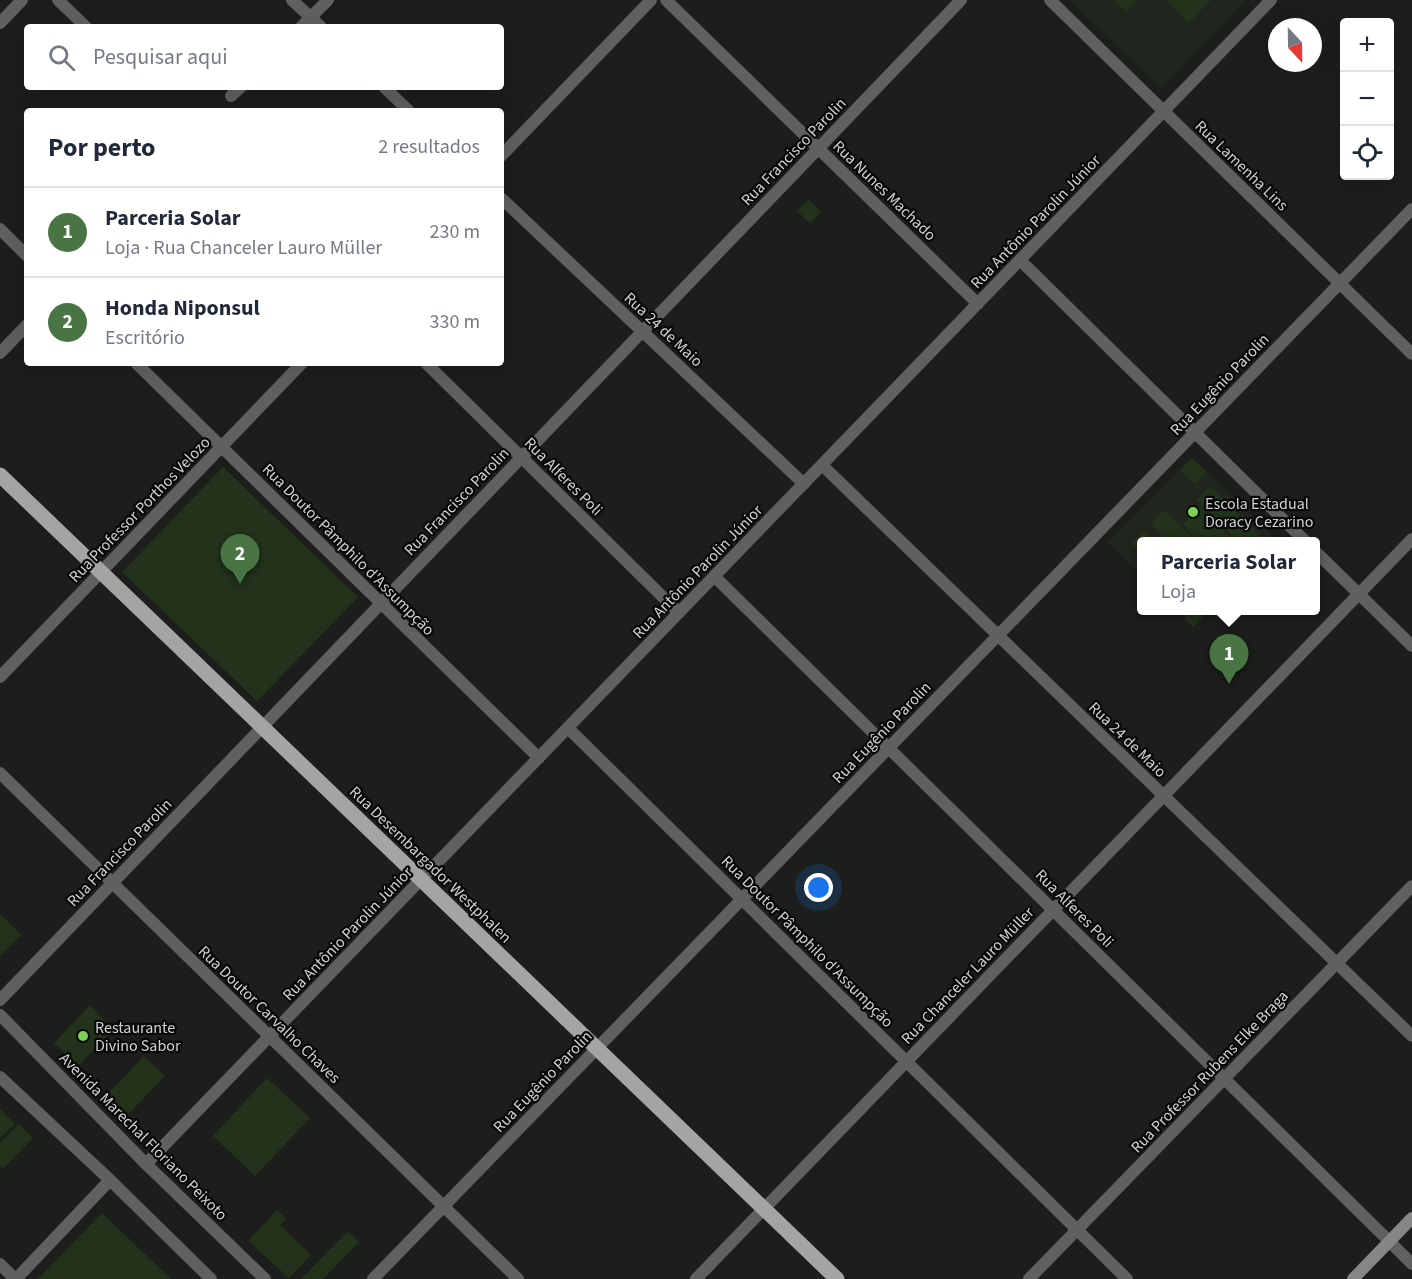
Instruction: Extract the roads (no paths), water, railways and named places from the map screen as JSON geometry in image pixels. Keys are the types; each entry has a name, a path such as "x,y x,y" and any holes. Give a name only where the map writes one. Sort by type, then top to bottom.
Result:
{"main road":[{"name":"Rua Desembargador Westphalen","path":"0,475 837,1279"},
{"path":"1353,1279 1412,1218"}],"street":[{"path":"0,23 22,0"},
{"path":"58,0 83,24"},
{"path":"292,0 317,24"},
{"path":"304,24 328,0"},
{"path":"504,153 651,0"},
{"name":"Rua Nunes Machado","path":"666,0 978,304"},
{"name":"Rua Francisco Parolin","path":"0,1000 961,0"},
{"name":"Rua Lamenha Lins","path":"1050,0 1412,354"},
{"name":"Rua Antônio Parolin Júnior","path":"146,1164 1271,0"},
{"path":"231,96 237,90"},
{"path":"387,90 406,108"},
{"name":"Rua 24 de Maio","path":"504,201 804,484"},
{"name":"Rua Eugênio Parolin","path":"373,1279 1412,209"},
{"path":"0,229 24,253"},
{"path":"1020,260 1301,537"},
{"path":"0,352 24,328"},
{"name":"Rua Doutor Pâmphilo d'Assumpção","path":"139,366 539,758"},
{"name":"Rua Professor Porthos Velozo","path":"0,677 299,366"},
{"name":"Rua Alferes Poli","path":"429,366 679,613"},
{"name":"Rua 24 de Maio","path":"822,465 1412,1036"},
{"name":"Rua Chanceler Lauro Müller","path":"696,1279 1412,539"},
{"path":"1320,556 1412,646"},
{"name":"Rua Alferes Poli","path":"714,576 1412,1264"},
{"name":"Rua Doutor Pâmphilo d'Assumpção","path":"568,728 1127,1279"},
{"name":"Rua Doutor Carvalho Chaves","path":"0,773 518,1279"},
{"name":"Rua Professor Rubens Elke Braga","path":"1029,1279 1412,886"},
{"name":"Avenida Marechal Floriano Peixoto","path":"0,1015 146,1164 265,1279"},
{"path":"0,1077 211,1279"},
{"path":"0,1264 15,1279 110,1180"}],"place":[{"name":"Escola Estadual Doracy Cezarino","path":"1193,512"},
{"name":"Honda Niponsul","path":"240,584"},
{"name":"Parceria Solar","path":"1229,684"},
{"name":"Restaurante Divino Sabor","path":"83,1036"}]}
